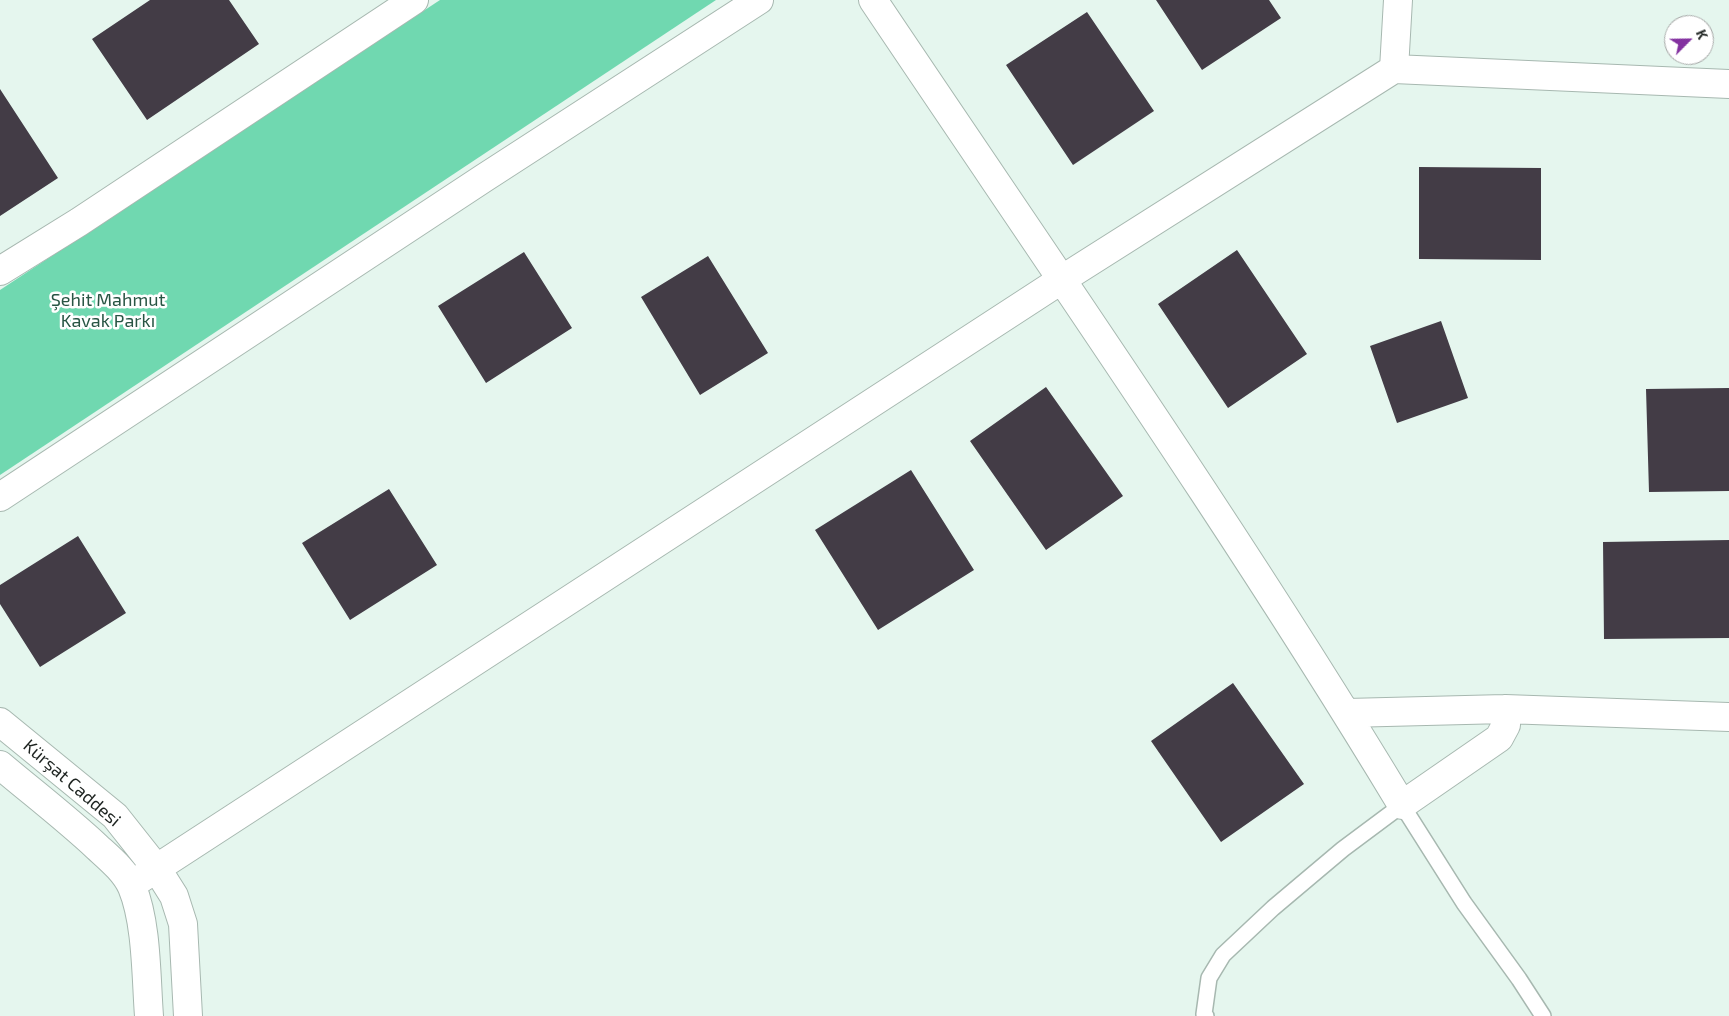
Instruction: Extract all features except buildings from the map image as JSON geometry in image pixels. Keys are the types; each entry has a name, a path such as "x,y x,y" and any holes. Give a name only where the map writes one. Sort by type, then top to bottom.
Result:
{"street":[{"path":"0,271 88,216 414,0"},
{"path":"0,497 475,184 759,0"},
{"path":"873,0 1243,550 1347,713 1402,805 1499,738 1506,725 1505,708"},
{"path":"1394,69 1398,0"},
{"path":"131,885 1061,280 1394,69 1729,84"},
{"path":"1347,713 1505,708 1729,717"},
{"name":"Kürşat Caddesi","path":"0,722 114,816 157,869 174,896 183,924 188,1016"},
{"name":"Kürşat Caddesi","path":"0,765 89,839 115,863 131,885 137,901 143,931 149,1016"}],"lane":[{"path":"1203,1015 1209,978 1223,955 1273,908 1343,849 1402,805 1464,903 1519,978 1543,1016"}],"green space":[{"name":"Şehit Mahmut Kavak Parkı","path":"440,0 716,0 0,475 0,290"}]}
